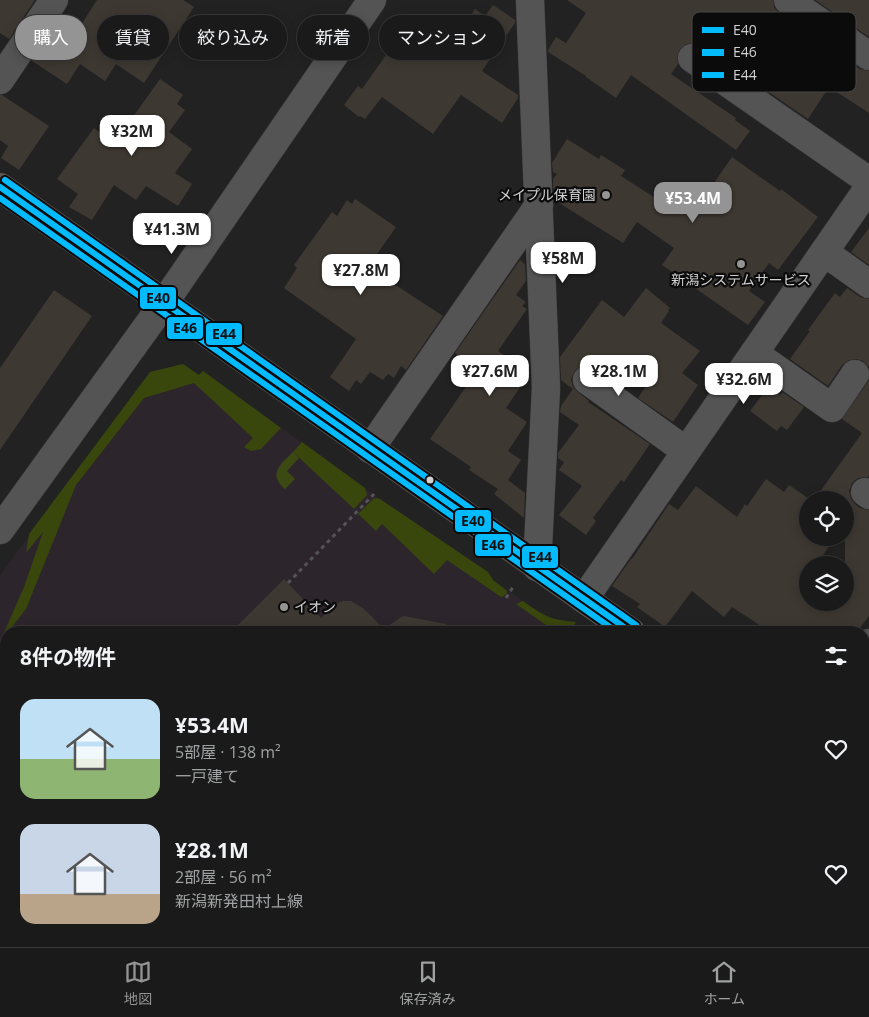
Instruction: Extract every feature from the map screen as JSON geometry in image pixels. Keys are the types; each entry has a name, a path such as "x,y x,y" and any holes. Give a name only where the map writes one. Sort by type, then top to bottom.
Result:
{"main road":[{"path":"0,187 622,626"}],"street":[{"path":"0,80 54,0"},
{"path":"0,530 164,303 372,0"},
{"path":"530,0 546,388 537,567"},
{"path":"788,0 805,12"},
{"path":"856,47 869,56"},
{"path":"741,92 869,181"},
{"path":"584,599 869,188"},
{"path":"370,449 539,205"},
{"path":"824,252 869,284"},
{"path":"754,353 832,408 855,374"},
{"path":"586,380 686,451"}],"path":[{"path":"288,583 374,494"},
{"path":"506,598 513,587"}],"shaded area":[{"path":"183,364 199,375 203,371 380,499 488,572 493,580 545,616 576,622 573,626 0,626 0,575 150,372"}],"green space":[{"path":"183,364 199,375 203,371 281,428 261,449 251,451 244,447 253,438 194,383 144,398 76,485 26,609 13,626 7,626 24,587 43,532 26,553 29,534 150,372"},
{"path":"302,442 365,488 367,495 354,509 293,452"},
{"path":"293,452 299,458 287,471 295,479 285,489 277,479 277,471"},
{"path":"377,498 488,572 493,580 506,590 506,595 501,597 447,560 434,574 382,524 376,531 358,514 373,499"},
{"path":"523,601 548,616 576,622 573,626 547,626 516,604"}],"building":[{"path":"0,0 35,0 25,15 15,15 15,30 9,39 0,33"},
{"path":"97,0 183,0 194,7 189,15 179,15 179,30 169,45 169,15 97,15 97,60 159,60 144,83 116,64 105,81 80,64 67,84 32,61 87,60 87,16"},
{"path":"567,0 773,0 774,7 778,12 692,12 692,43 686,44 680,49 677,56 678,64 671,74 692,88 692,92 698,92 736,118 735,120 750,131 736,150 631,75 616,98 548,52 556,37 566,43 586,13"},
{"path":"815,0 869,0 869,37 856,28 856,12 833,12"},
{"path":"493,5 515,20 515,23 505,38 505,15 486,15"},
{"path":"475,9 484,15 471,15"},
{"path":"382,60 490,60 482,71 518,95 518,98 502,123 461,95 433,134 382,97 365,119 359,117 344,105 358,86 362,89"},
{"path":"856,66 869,71 869,113 837,92 856,92"},
{"path":"160,79 183,95 177,104 185,110 169,132 192,149 175,173 192,184 178,206 146,186 136,200 114,185 92,220 69,207 78,194 57,179 94,128 113,142"},
{"path":"769,92 826,92 808,119"},
{"path":"0,95 49,126 19,170 1,158 8,146 0,140"},
{"path":"567,139 599,159 601,155 625,170 621,176 660,201 663,198 690,217 732,157 780,191 781,189 818,217 778,270 769,263 749,291 765,302 748,325 662,265 674,248 637,222 623,243 556,201 561,193 553,188 553,179 557,174 553,172 552,163"},
{"path":"355,199 396,227 368,267 443,316 406,370 401,366 394,378 388,374 383,380 370,372 361,384 356,380 349,391 330,377 356,339 284,288 297,268 294,265 332,212 337,216 347,200 352,204"},
{"path":"869,228 869,265 851,252"},
{"path":"520,260 525,264 526,281 516,295 526,302 522,306 527,309 498,351 530,373 506,408 527,422 508,451 521,460 508,480 525,493 524,518 494,494 498,489 469,470 471,467 430,439 478,369 455,353"},
{"path":"646,288 670,308 661,323 700,351 682,373 698,385 673,422 638,398 648,383 616,361 607,375 596,367 589,365 581,366 575,371 571,379 573,387 588,402 650,444 624,482 621,480 593,518 596,521 586,535 559,515 582,486 559,470 564,462 558,458 558,453 579,425 560,412 561,406 573,389 561,380 560,357 602,300 624,317"},
{"path":"847,288 860,297 869,299 869,367 863,361 857,359 849,360 842,365 828,386 790,359 835,293 840,297"},
{"path":"54,290 92,316 0,450 0,368"},
{"path":"869,380 869,475 868,477 858,478 852,483 849,491 820,491 862,433 842,419"},
{"path":"769,386 780,395 782,392 804,407 787,430 781,426 777,431 750,411"},
{"path":"766,479 784,492 789,485 799,492 799,546 829,546 822,556 799,556 799,611 854,611 854,556 845,556 845,546 854,546 854,503 860,508 869,510 869,616 862,626 761,626 732,607 724,617 692,591 666,626 664,626 637,607 640,604 612,586 669,504 678,510 696,486 737,517 745,504 747,506"},
{"name":"イオン","path":"284,579 321,618 335,604 351,601 364,609 381,626 237,626"},
{"name":"イオン","path":"404,616 446,624 446,626 388,626"}],"transit line":[{"name":"E44","path":"5,180 636,625"},
{"name":"E40","path":"0,187 622,626"},
{"name":"E46","path":"0,198 608,626"}],"place":[{"name":"メイプル保育園","path":"606,195"},
{"name":"新潟システムサービス","path":"741,264"},
{"name":"イオン","path":"284,607"}]}
